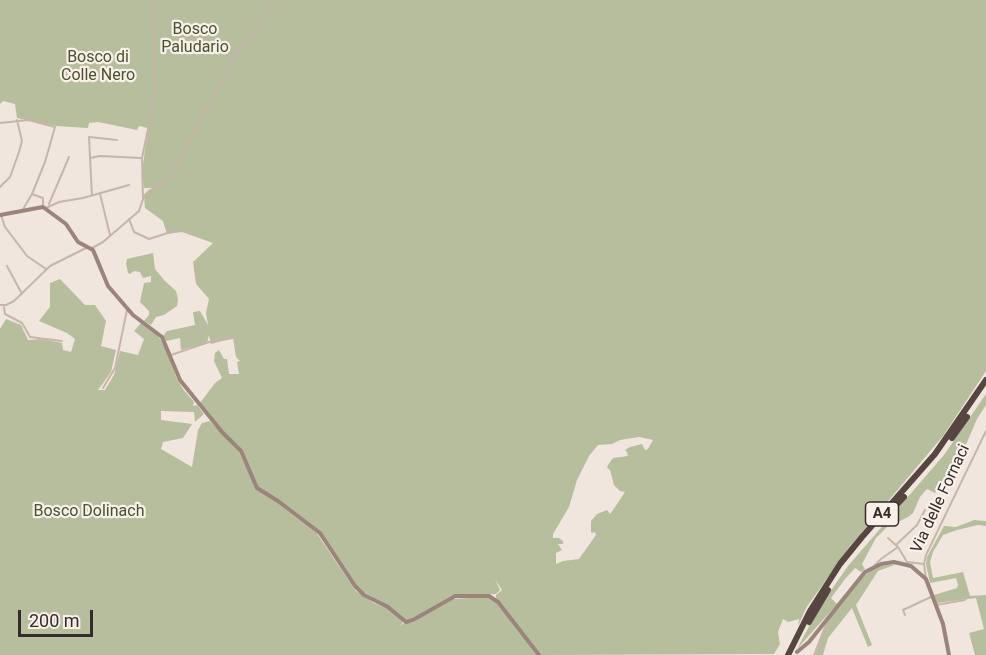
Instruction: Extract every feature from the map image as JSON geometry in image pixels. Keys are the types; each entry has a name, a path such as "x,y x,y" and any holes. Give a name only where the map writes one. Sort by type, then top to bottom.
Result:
{"highway":[{"name":"A4","path":"788,655 814,603 840,564 940,447 986,380"},
{"name":"A4","path":"794,653 823,597 844,567 938,456 986,388"}],"street":[{"path":"143,202 142,158 155,95 154,0"},
{"path":"143,190 149,190 162,184 168,178 233,57 275,0"},
{"path":"0,187 10,177 22,141 17,120"},
{"path":"0,123 28,120 55,127 45,162 24,210"},
{"path":"92,196 89,137 117,140"},
{"path":"90,158 100,156 142,158"},
{"path":"46,207 69,157"},
{"path":"46,270 27,256 5,227 0,215 46,207 129,185"},
{"path":"62,341 30,337 22,323 5,314 2,305 14,301 46,270 110,235 139,211 149,190"},
{"path":"100,193 110,235"},
{"path":"32,194 43,198 46,207 66,224 78,242 97,256 108,286 127,309 159,333 171,355 177,376 241,451 259,490 273,497 320,533 355,586 364,595 388,607 406,622 455,596 489,596 498,602 539,655"},
{"path":"129,219 134,232 149,239 177,230"},
{"path":"7,266 22,294"},
{"path":"104,388 115,368 127,309"},
{"path":"171,355 233,338"},
{"name":"Via delle Fornaci","path":"926,579 924,564 926,555 986,431"},
{"path":"794,653 805,646 865,572 897,546 917,525 925,510"},
{"path":"888,538 897,546 907,562 924,564"},
{"path":"873,567 887,563 900,563 916,569 926,579 948,643 949,655"},
{"path":"905,615 903,610 933,596"},
{"path":"936,605 965,600"},
{"path":"814,655 828,616"}],"green space":[{"path":"0,0 986,0 986,371 943,436 851,545 806,608 798,626 799,619 788,622 783,619 778,632 780,644 774,654 541,655 496,598 502,590 495,579 500,590 496,594 452,595 412,619 406,620 390,607 358,589 311,524 259,491 241,451 222,432 200,403 215,383 222,378 214,361 215,353 219,350 224,359 227,359 229,374 239,374 237,362 240,361 236,357 233,338 211,344 209,335 207,343 181,350 180,338 166,341 163,336 167,331 195,325 193,312 200,311 208,325 206,313 209,299 196,284 193,262 213,243 182,232 167,234 163,221 145,208 144,196 153,188 144,188 142,172 148,128 139,126 137,130 98,122 89,123 88,128 56,126 17,118 15,104 3,101 0,104","holes":["639,437 653,440 648,449 645,450 642,444 630,447 625,450 628,456 613,458 607,468 610,470 614,485 620,491 625,492 610,514 607,510 597,514 591,521 591,532 595,532 596,535 579,559 556,564 556,553 562,550 558,544 563,544 563,541 553,538 553,534 569,507 577,480 589,456 598,445"]},
{"path":"153,253 155,269 176,291 178,299 177,306 164,315 156,317 151,325 144,321 149,311 140,302 144,283 151,282 151,276 143,278 140,272 134,271 130,274 126,264 127,259"},
{"name":"Bosco Dolinach","path":"60,279 85,305 95,305 106,321 101,346 116,350 111,372 98,390 105,390 114,375 120,351 138,355 144,339 134,331 141,323 158,336 166,348 176,377 194,402 193,406 197,405 204,414 195,422 194,412 161,411 161,420 192,424 183,438 163,442 161,449 192,467 198,430 202,423 210,421 239,452 257,490 270,497 316,532 356,591 374,603 392,610 403,622 400,626 404,623 412,623 451,599 487,597 496,602 537,655 0,655 0,329 6,319 21,325 28,340 42,339 62,343 63,350 71,352 75,339 39,321 50,307 50,283"},
{"path":"986,394 986,405 977,419 955,470 950,476 947,475 935,493 927,489 920,497 913,513 898,522 891,523 876,538 862,564 865,569 861,572 855,568 845,579 831,598 837,604 797,649 818,609 848,566 944,455"},
{"path":"974,520 986,521 986,526 978,525 943,535 930,562 933,578 963,572 970,596 986,595 986,655 975,655 969,633 984,629 976,598 937,603 934,595 957,588 958,585 956,578 930,583 926,564 927,557 944,526 956,527"},
{"path":"897,564 878,571 856,605 872,645 868,647 852,608 828,638 823,655 815,655 830,617 862,578 881,566"}],"park label":[{"name":"Bosco Paludario","path":"195,39"},
{"name":"Bosco di Colle Nero","path":"98,67"}]}
